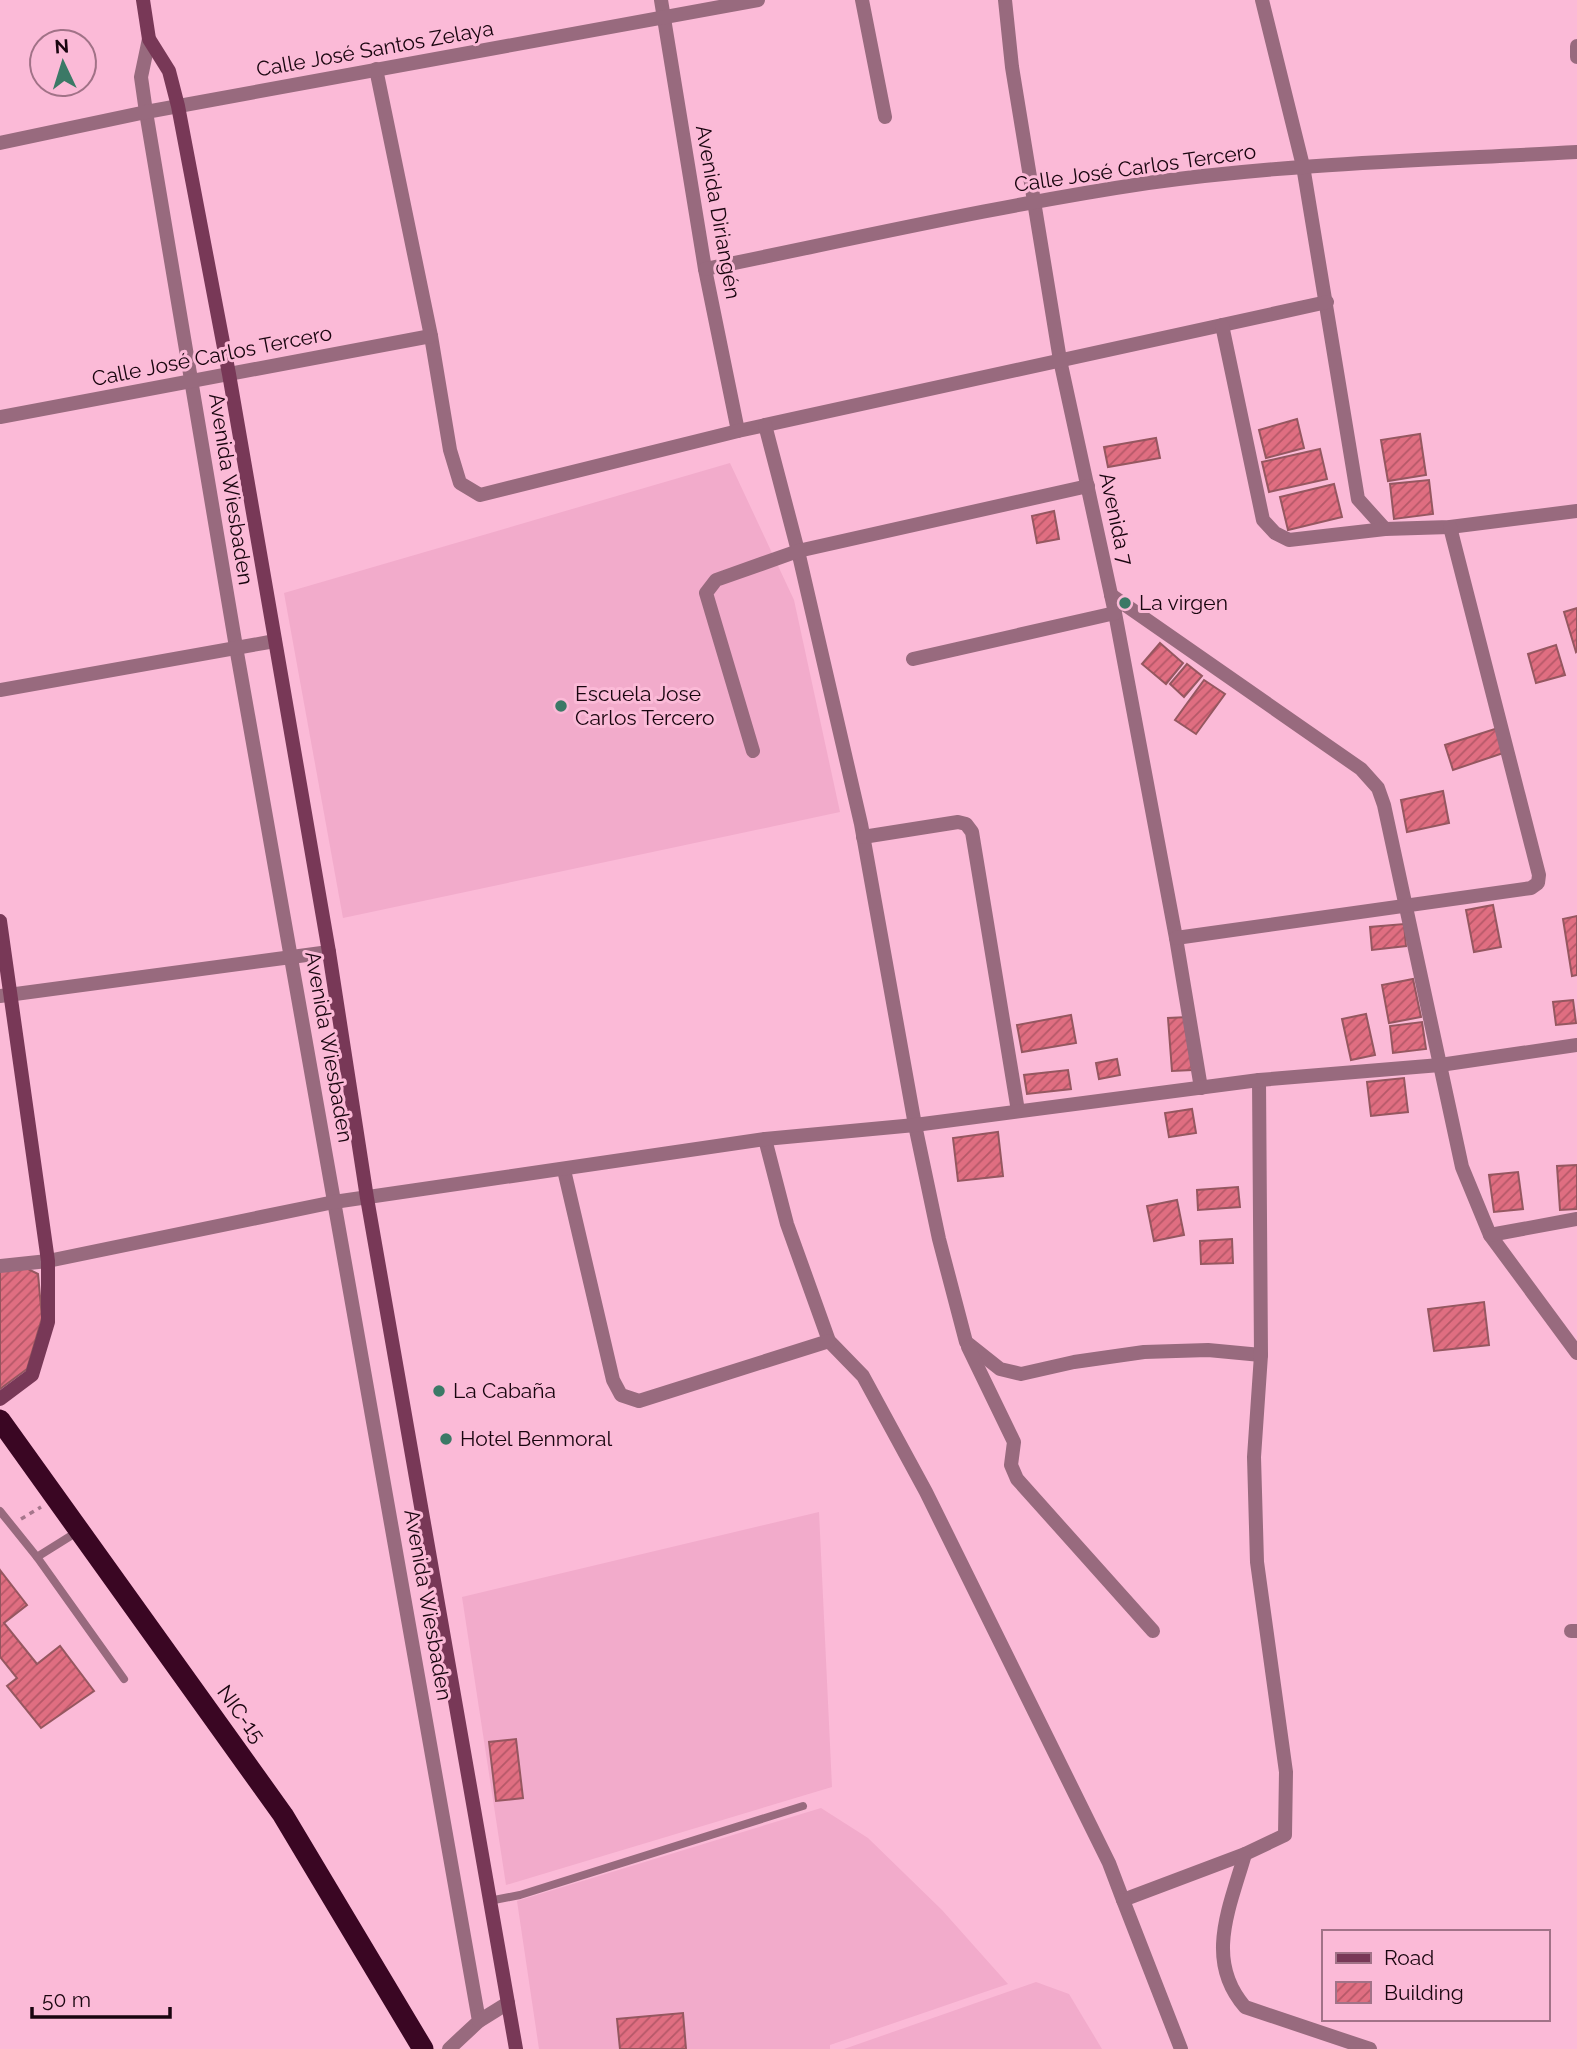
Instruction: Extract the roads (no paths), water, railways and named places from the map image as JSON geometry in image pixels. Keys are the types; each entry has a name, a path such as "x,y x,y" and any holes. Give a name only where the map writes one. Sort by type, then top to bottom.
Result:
{"highway":[{"name":"NIC-15","path":"0,1420 283,1815 423,2049"}],"street":[{"name":"Avenida Wiesbaden","path":"143,0 149,39 141,77 146,112 236,647 479,2021"},
{"name":"Avenida Diriangén","path":"660,0 705,269 738,430"},
{"name":"Calle José Santos Zelaya","path":"0,143 146,112 376,69 664,20 758,0"},
{"path":"862,0 885,117"},
{"name":"Avenida 7","path":"1005,0 1033,201 1060,360 1115,613 1176,938 1200,1088"},
{"path":"1262,0 1303,166 1327,302 1350,470 1357,499 1385,529"},
{"name":"Avenida Wiesbaden","path":"149,39 169,71 178,106 229,374 329,953 367,1198 514,2048"},
{"path":"376,69 431,336 453,461 460,483 480,495 738,430 1327,302"},
{"name":"Calle José Carlos Tercero","path":"705,269 1033,201 1151,183 1303,166 1577,152"},
{"path":"1222,325 1263,520 1275,533 1289,540 1385,529 1450,527 1577,511"},
{"name":"Calle José Carlos Tercero","path":"0,417 431,336"},
{"path":"765,425 799,551 863,837 915,1125 939,1239 966,1342 1014,1442 1011,1465 1017,1479 1153,1631"},
{"path":"753,751 706,593 716,580 799,551 1088,486"},
{"path":"1176,938 1531,888 1538,883 1539,875 1450,527"},
{"path":"1111,595 1362,769 1378,788 1408,906 1462,1167 1490,1235 1577,1353"},
{"path":"913,659 1115,613"},
{"path":"0,690 275,641"},
{"path":"863,837 958,822 966,824 972,832 1018,1111"},
{"path":"0,921 6,995 48,1261 48,1322 32,1375 0,1399"},
{"path":"6,995 329,953"},
{"path":"0,1266 48,1261 334,1202 765,1139 915,1125 1259,1080 1440,1065 1577,1045"},
{"path":"1123,1900 1245,1854 1285,1835 1286,1772 1257,1562 1254,1457 1261,1355 1259,1080"},
{"path":"765,1139 787,1224 829,1341 863,1376 926,1492 1109,1863 1181,2049"},
{"path":"564,1170 613,1380 621,1395 639,1401 829,1341"},
{"path":"1490,1235 1577,1219"},
{"path":"966,1342 1000,1369 1021,1374 1074,1362 1144,1352 1208,1350 1261,1355"},
{"path":"1245,1854 1222,1938 1222,1961 1231,1991 1245,2007 1370,2049"},
{"path":"449,2049 479,2021 508,2003"}],"lane":[{"path":"0,1511 37,1557 124,1679"},
{"path":"37,1557 80,1531"},
{"path":"489,1901 520,1895 803,1806"}],"place":[{"name":"La virgen","path":"1125,603"},
{"name":"Escuela Jose Carlos Tercero","path":"561,706"},
{"name":"La Cabaña","path":"439,1391"},
{"name":"Hotel Benmoral","path":"446,1439"}]}
